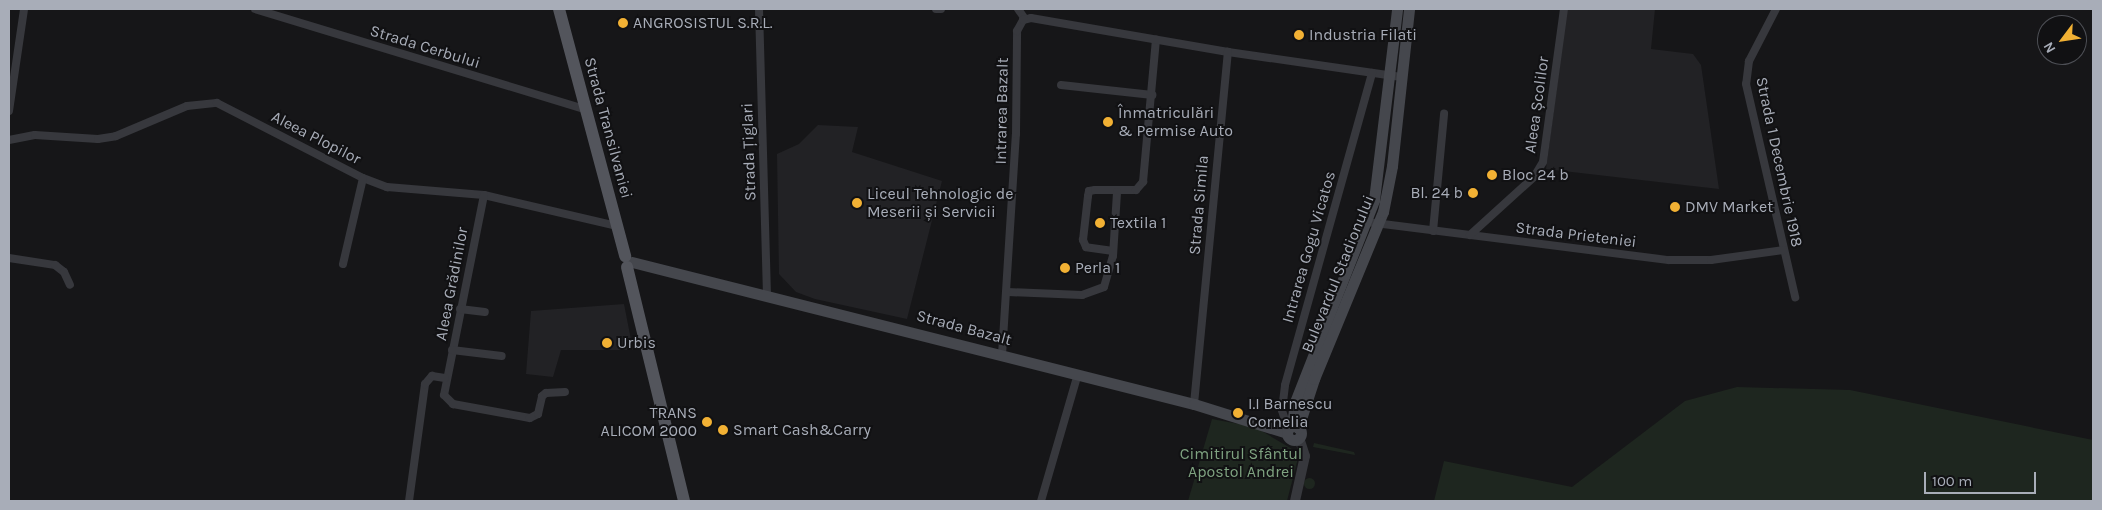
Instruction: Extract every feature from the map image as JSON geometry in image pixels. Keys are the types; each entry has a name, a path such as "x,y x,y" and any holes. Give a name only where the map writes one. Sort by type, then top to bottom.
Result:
{"main road":[{"name":"Strada Transilvaniei","path":"559,9 628,262 684,501"},
{"name":"Bulevardul Stadionului","path":"1373,223 1397,9"},
{"name":"Bulevardul Stadionului","path":"1293,432 1390,183 1409,9"},
{"name":"Strada Bazalt","path":"628,262 767,295 1078,374 1293,432"}],"street":[{"path":"9,111 24,9"},
{"name":"Strada Cerbului","path":"255,9 587,110"},
{"name":"Strada Țiglari","path":"759,9 767,295"},
{"path":"936,9 942,9"},
{"path":"1018,9 1024,20 1031,18 1228,52 1401,76"},
{"name":"Aleea Școlilor","path":"1470,235 1534,177 1543,162 1564,9"},
{"name":"Strada 1 Decembrie 1918","path":"1776,9 1749,61 1746,84 1795,297"},
{"name":"Intrarea Bazalt","path":"1002,355 1008,292 1017,31 1024,20"},
{"path":"1113,251 1086,247 1083,240 1089,192 1117,192 1138,189 1143,182 1156,40"},
{"name":"Strada Simila","path":"1194,404 1228,52"},
{"name":"Intrarea Gogu Vicatos","path":"1293,432 1282,410 1285,385 1372,73"},
{"path":"1061,85 1152,95"},
{"name":"Aleea Plopilor","path":"9,140 35,134 98,139 116,136 187,106 217,103 363,178 396,189 484,195 617,226"},
{"path":"1433,231 1444,114"},
{"path":"343,264 363,178"},
{"path":"1008,292 1093,293 1104,287 1113,251 1117,192"},
{"name":"Aleea Grădinilor","path":"484,195 445,378 444,395 453,404 530,418 538,414 542,396 551,391 564,392"},
{"name":"Strada Prieteniei","path":"1373,223 1678,260 1711,260 1783,250"},
{"path":"9,258 55,265 64,272 70,284"},
{"path":"460,309 485,312"},
{"path":"452,350 502,356"},
{"path":"1041,501 1078,374"},
{"path":"409,501 425,384 432,376 445,378"},
{"path":"1293,432 1304,456 1295,501"}],"shaded area":[{"path":"1567,9 1655,9 1651,49 1693,54 1701,65 1719,189 1546,169"},
{"name":"Liceul Tehnologic de Meserii și Servicii","path":"818,125 858,127 852,152 942,181 907,319 815,299 796,292 779,274 777,154 799,144"},
{"path":"624,304 633,350 561,350 553,377 526,374 531,311"}],"green space":[{"path":"1737,387 1850,390 2093,440 2093,501 1434,501 1444,461 1572,487 1685,401"},
{"name":"Cimitirul Sfântul Apostol Andrei","path":"1212,419 1255,427 1292,449 1298,458 1287,501 1188,501"},
{"path":"1314,443 1354,452 1355,455 1313,447"},
{"path":"1309,477 1315,483 1309,489 1303,483"}],"place":[{"name":"ANGROSISTUL S.R.L.","path":"623,23"},
{"name":"Industria Filati","path":"1299,35"},
{"name":"Înmatriculări & Permise Auto","path":"1108,122"},
{"name":"Bloc 24 b","path":"1492,175"},
{"name":"Bl. 24 b","path":"1473,193"},
{"name":"Liceul Tehnologic de Meserii și Servicii","path":"857,203"},
{"name":"DMV Market","path":"1675,207"},
{"name":"Textila 1","path":"1100,223"},
{"name":"Perla 1","path":"1065,268"},
{"name":"Urbis","path":"607,343"},
{"name":"I.I Barnescu Cornelia","path":"1238,413"},
{"name":"TRANS ALICOM 2000","path":"707,422"},
{"name":"Smart Cash&Carry","path":"723,430"}]}
